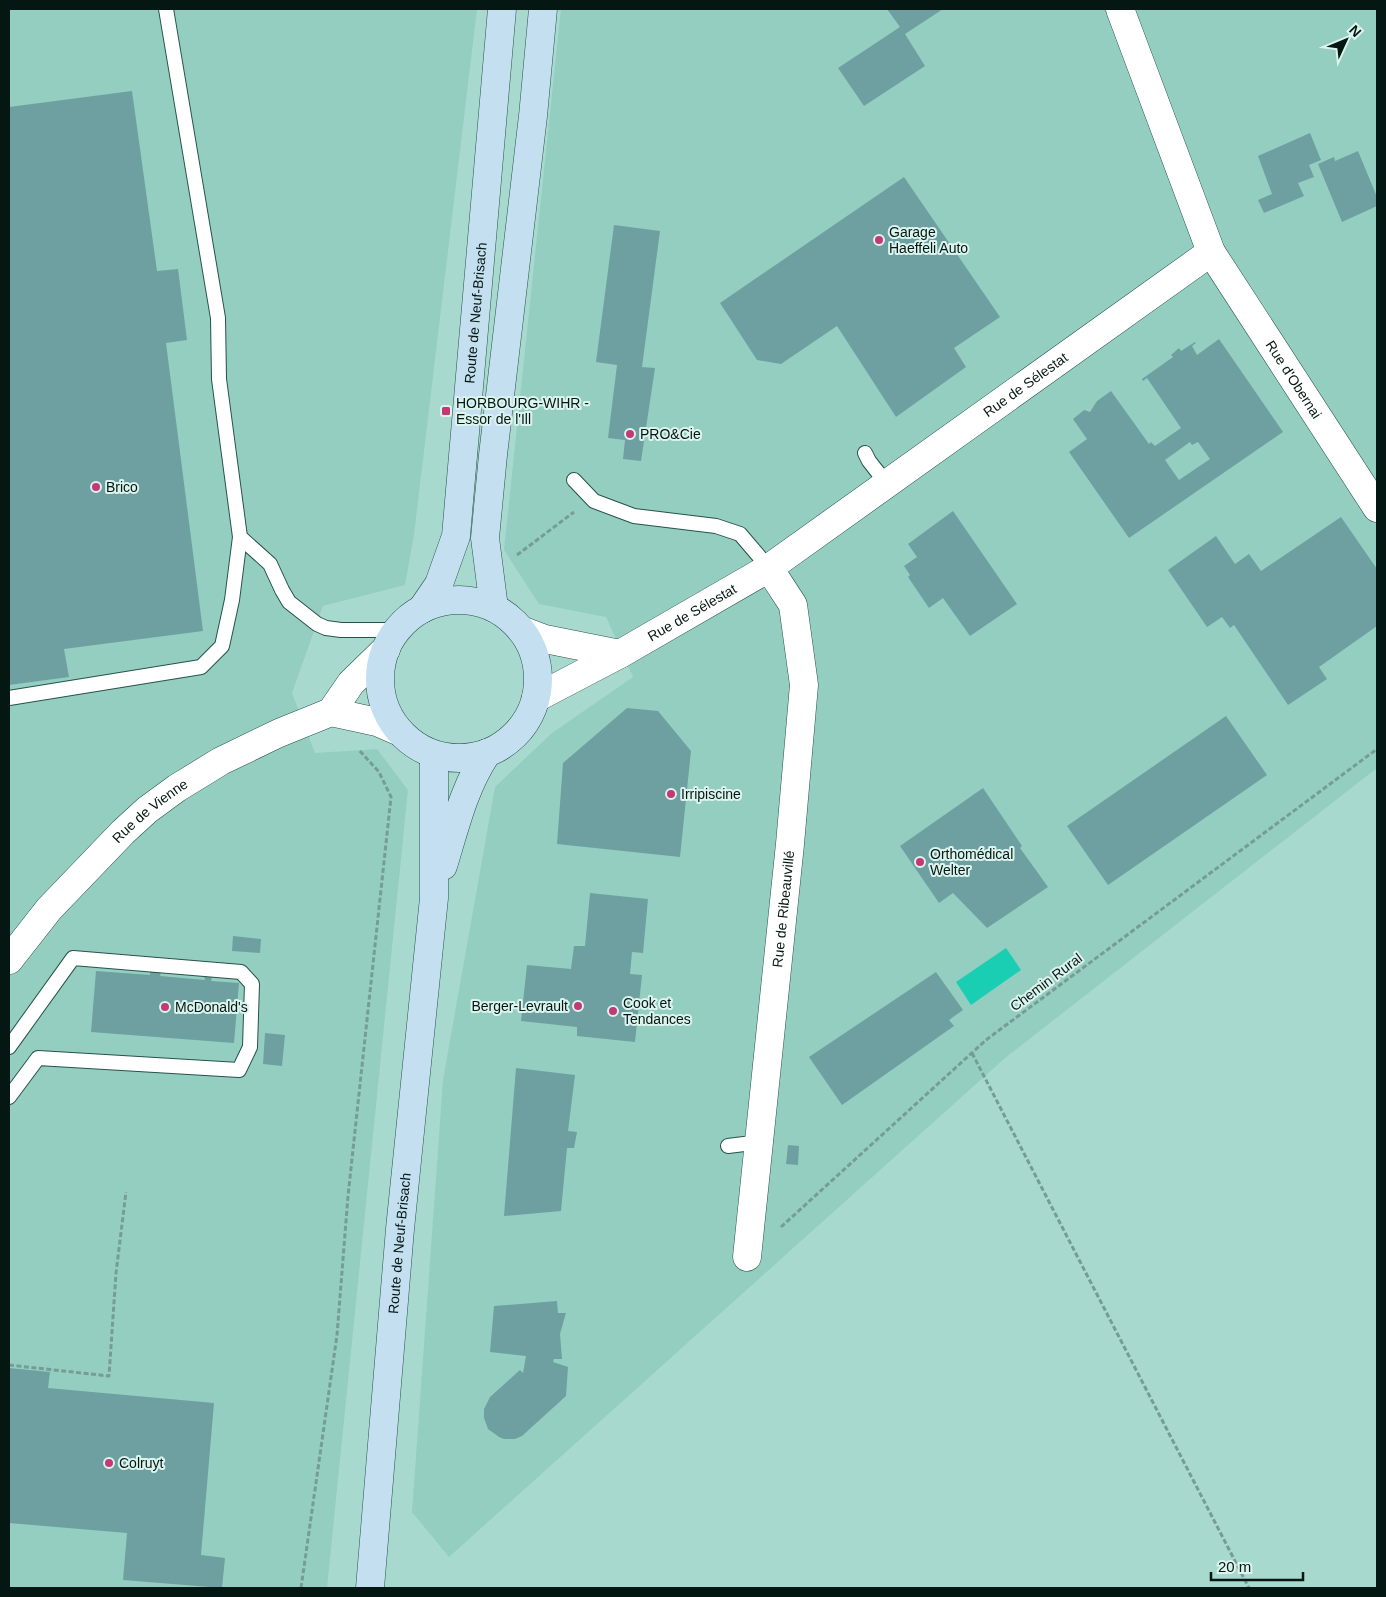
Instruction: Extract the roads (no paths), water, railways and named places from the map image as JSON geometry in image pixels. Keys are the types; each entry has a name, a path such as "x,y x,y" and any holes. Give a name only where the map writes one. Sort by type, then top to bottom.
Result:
{"main road":[{"name":"Route de Neuf-Brisach","path":"422,609 439,584 456,536 502,9"},
{"path":"494,608 485,538 493,454 533,116 543,9"},
{"name":"Route de Neuf-Brisach","path":"457,600 476,602 494,608 509,617 521,630 531,645 537,662 539,680 536,698 528,719 515,737 496,750 473,757 455,759 434,755 416,746 400,732 388,715 382,695 380,672 391,639 409,618 422,609 441,602 457,600"},
{"name":"Route de Neuf-Brisach","path":"434,898 459,811 475,770 487,753"},
{"name":"Route de Neuf-Brisach","path":"370,1588 400,1229 434,898 434,755"}],"street":[{"path":"1120,9 1210,252"},
{"name":"Rue de Sélestat","path":"536,698 620,654 769,568 1210,252"},
{"name":"Rue d'Obernai","path":"1210,252 1377,508"},
{"name":"Rue de Ribeauvillé","path":"747,1257 790,844 804,684 793,605 769,568"},
{"path":"521,630 545,639 620,654"},
{"path":"391,639 351,683 331,712 377,722 400,732"},
{"name":"Rue de Vienne","path":"9,960 48,909 100,854 147,810 177,788 221,761 278,733 331,712"}],"lane":[{"path":"9,698 201,667 222,646 232,600 240,537 219,379 218,318 166,9"},
{"path":"865,453 887,484"},
{"path":"574,480 594,501 634,516 716,526 740,534 769,568"},
{"path":"240,537 270,564 289,602 317,624 326,628 391,639"},
{"path":"9,1047 73,958 241,972 252,984 250,1047 239,1070 38,1058 9,1097"},
{"path":"728,1146 760,1142"}],"place":[{"name":"Garage Haeffeli Auto","path":"879,240"},
{"name":"HORBOURG-WIHR - Essor de l'Ill","path":"446,411"},
{"name":"PRO&Cie","path":"630,434"},
{"name":"Brico","path":"96,487"},
{"name":"Irripiscine","path":"671,794"},
{"name":"Orthomédical Welter","path":"920,862"},
{"name":"Berger-Levrault","path":"578,1006"},
{"name":"McDonald's","path":"165,1007"},
{"name":"Cook et Tendances","path":"613,1011"},
{"name":"Colruyt","path":"109,1463"}]}
